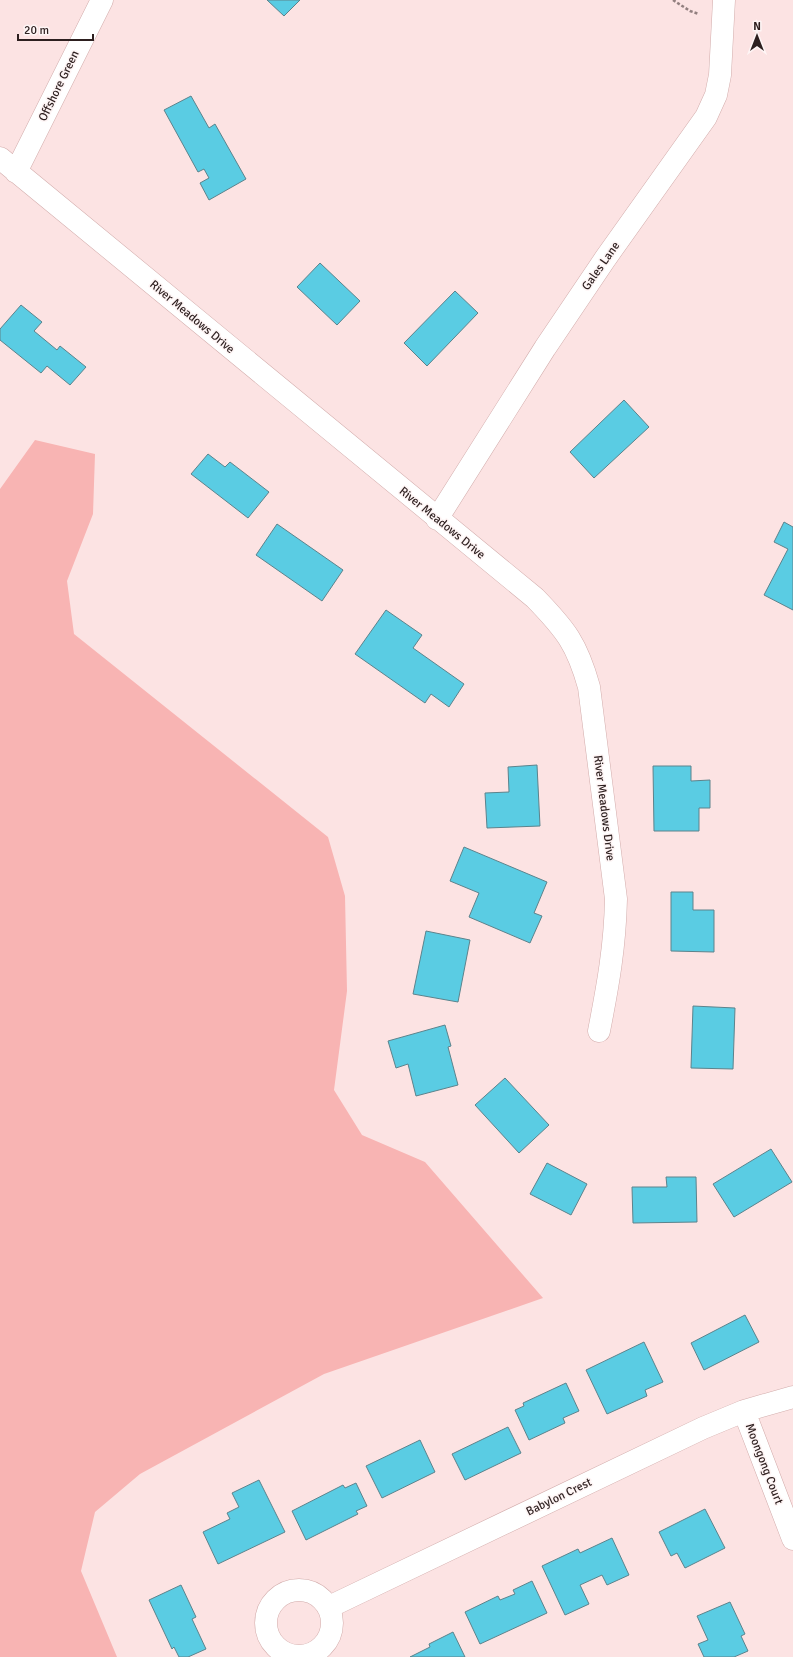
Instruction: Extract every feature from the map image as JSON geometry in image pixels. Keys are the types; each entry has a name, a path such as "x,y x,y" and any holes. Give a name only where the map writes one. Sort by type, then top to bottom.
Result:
{"street":[{"name":"Offshore Green","path":"8,165 102,0"},
{"name":"Gales Lane","path":"437,519 549,341 605,259 706,117 716,95 720,75 724,0"},
{"name":"River Meadows Drive","path":"8,165 535,598 558,622 572,640 582,662 589,687 616,899 612,966 598,1031"},
{"name":"Babylon Crest","path":"329,1607 703,1428 744,1410 793,1397"},
{"name":"Moongong Court","path":"744,1410 793,1540"}],"shaded area":[{"path":"35,440 95,454 93,514 67,581 74,634 328,837 345,896 347,991 334,1090 362,1135 425,1162 543,1298 324,1374 140,1474 95,1512 81,1571 117,1657 0,1657 0,489"}],"building":[{"path":"267,0 300,0 284,16"},
{"path":"191,96 209,128 215,124 246,179 209,200 200,183 209,178 204,169 198,172 164,110"},
{"path":"320,263 360,301 337,325 297,287"},
{"path":"455,291 478,313 427,366 404,343"},
{"path":"21,305 42,322 34,331 57,350 60,346 86,367 70,385 47,366 41,373 0,340 0,329"},
{"path":"624,400 649,427 594,478 570,452"},
{"path":"208,454 225,467 230,462 269,492 248,518 191,474"},
{"path":"784,522 793,527 793,610 764,595 788,549 774,542"},
{"path":"277,524 343,570 322,601 256,555"},
{"path":"386,610 422,635 413,648 464,684 449,707 431,694 425,703 355,654"},
{"path":"537,765 540,826 487,828 485,793 509,792 508,767"},
{"path":"653,766 691,766 691,781 710,780 710,808 699,808 699,831 654,831"},
{"path":"464,847 547,882 534,913 542,916 530,943 469,917 479,893 450,881"},
{"path":"671,892 693,892 693,910 714,910 714,952 671,951"},
{"path":"426,931 470,940 458,1002 413,994"},
{"path":"693,1006 735,1008 733,1069 691,1068"},
{"path":"445,1025 451,1046 448,1047 458,1085 416,1096 408,1064 396,1068 388,1041"},
{"path":"505,1078 549,1125 519,1153 475,1105"},
{"path":"771,1149 792,1182 734,1217 713,1184"},
{"path":"547,1163 587,1184 571,1215 530,1194"},
{"path":"666,1177 696,1177 697,1222 633,1223 632,1187 667,1187"},
{"path":"745,1315 759,1342 704,1370 691,1343"},
{"path":"644,1342 663,1382 645,1390 647,1396 607,1414 586,1370"},
{"path":"566,1383 579,1411 563,1418 565,1423 529,1440 515,1410 524,1406 523,1403"},
{"path":"508,1427 521,1453 465,1480 452,1454"},
{"path":"420,1440 435,1472 382,1498 366,1466"},
{"path":"259,1480 285,1532 218,1564 203,1532 230,1519 227,1513 239,1507 232,1493"},
{"path":"356,1483 367,1506 356,1511 358,1514 306,1540 292,1511 343,1485 345,1488"},
{"path":"705,1509 725,1548 685,1568 677,1553 671,1556 659,1532"},
{"path":"612,1538 629,1575 607,1585 602,1575 580,1585 589,1604 565,1615 542,1566 578,1549 580,1553"},
{"path":"532,1581 547,1613 480,1644 465,1612 498,1596 500,1600 515,1594 513,1590"},
{"path":"181,1585 196,1617 192,1619 206,1649 188,1657 179,1657 174,1647 172,1649 149,1600"},
{"path":"730,1602 745,1634 741,1636 748,1651 734,1657 704,1657 698,1644 708,1640 697,1616"},
{"path":"453,1632 465,1657 410,1657 430,1647 429,1644"}]}
